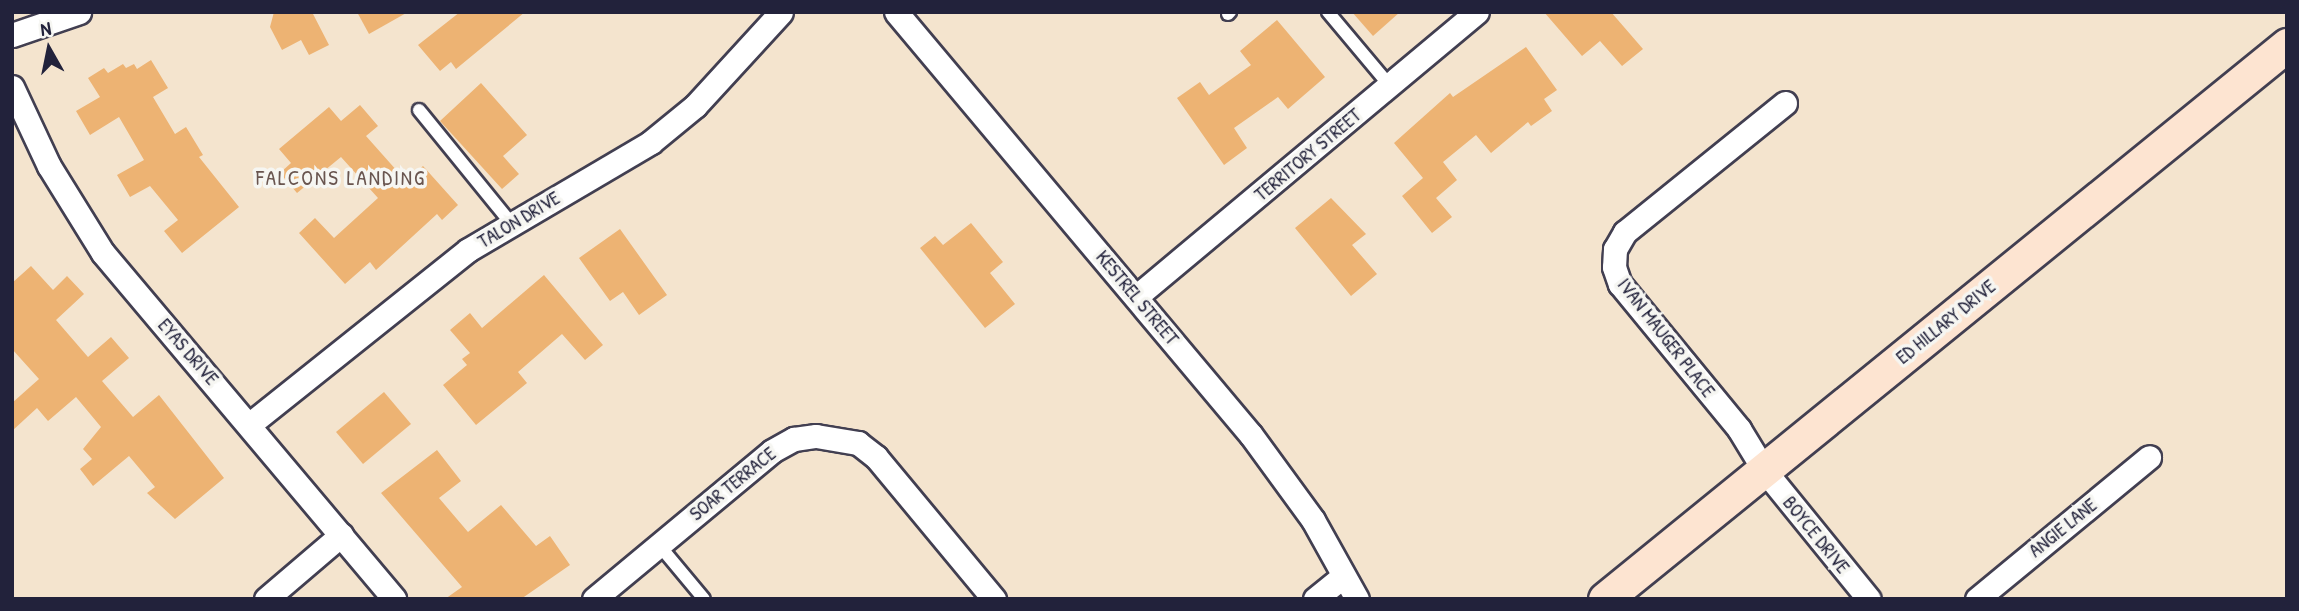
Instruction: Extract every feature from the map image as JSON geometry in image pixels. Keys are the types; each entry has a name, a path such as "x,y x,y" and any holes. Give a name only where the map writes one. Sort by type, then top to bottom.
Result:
{"street":[{"path":"12,35 79,12"},
{"name":"TALON DRIVE","path":"250,424 510,222 651,142 695,106 781,12"},
{"name":"TERRITORY STREET","path":"1137,296 1391,87 1477,12"},
{"name":"KESTREL STREET","path":"902,15 1137,296 1298,498 1357,599"},
{"name":"ED HILLARY DRIVE","path":"1605,599 2287,45"},
{"name":"EYAS DRIVE","path":"12,87 48,166 103,253 250,424 394,599"},
{"name":"IVAN MAUGER PLACE","path":"1764,470 1739,429 1620,284 1614,267 1615,248 1625,232 1785,103"},
{"name":"SOAR TERRACE","path":"594,599 772,451 794,439 837,436 858,443 876,457 994,599"},
{"name":"ANGIE LANE","path":"1977,599 2149,457"},
{"name":"BOYCE DRIVE","path":"1764,470 1868,599"},
{"path":"266,599 341,535"},
{"path":"1315,599 1342,577"}],"lane":[{"path":"1328,12 1391,87"},
{"path":"419,110 510,222"},
{"path":"659,545 704,599"}],"building":[{"path":"274,12 312,12 329,45 309,55 301,40 282,50 270,27"},
{"path":"357,12 408,12 369,34"},
{"path":"460,12 525,12 456,69 451,62 440,71 418,45"},
{"path":"1352,12 1400,12 1373,36"},
{"path":"1544,12 1611,12 1643,49 1622,66 1600,41 1582,56"},
{"path":"1277,20 1325,77 1288,109 1278,97 1234,128 1247,148 1224,165 1177,98 1200,82 1209,95 1251,65 1240,51"},
{"path":"1526,47 1557,90 1544,99 1552,111 1531,126 1528,122 1491,153 1476,135 1443,162 1457,180 1436,198 1452,217 1432,233 1402,196 1423,178 1394,143 1450,93 1453,97"},
{"path":"151,60 168,88 153,97 175,134 186,127 203,155 199,157 239,207 182,253 164,231 178,220 150,186 130,197 117,175 144,160 119,117 90,135 76,111 100,97 88,78 104,68 108,73 123,64 126,68 134,64 137,69"},
{"path":"481,83 527,135 503,156 519,174 502,189 440,121"},
{"path":"360,105 378,126 366,136 406,181 423,166 458,205 442,220 437,214 376,270 370,262 345,284 299,233 315,218 334,238 378,198 341,157 297,193 280,173 291,163 279,149 329,107 341,121"},
{"path":"1331,198 1366,234 1352,245 1377,274 1351,296 1295,228"},
{"path":"971,223 1003,262 990,273 1015,304 985,328 920,248 935,236 943,245"},
{"path":"620,229 667,295 639,315 623,292 610,301 579,258"},
{"path":"31,266 53,290 67,276 84,294 56,320 88,357 111,337 129,358 102,381 133,417 159,395 224,478 175,519 147,493 155,487 129,456 93,486 80,469 92,459 83,449 101,427 76,397 48,421 37,408 12,431 12,403 39,379 12,349 12,283"},
{"path":"544,275 603,345 585,360 562,334 518,372 527,383 476,425 443,385 467,365 462,359 470,353 450,330 470,313 482,328"},
{"path":"384,392 411,424 363,464 336,432"},
{"path":"437,450 461,481 439,498 468,532 501,505 536,546 550,536 570,565 521,599 445,599 462,587 381,493"}],"district":[{"name":"FALCONS LANDING","path":"341,178"}]}
